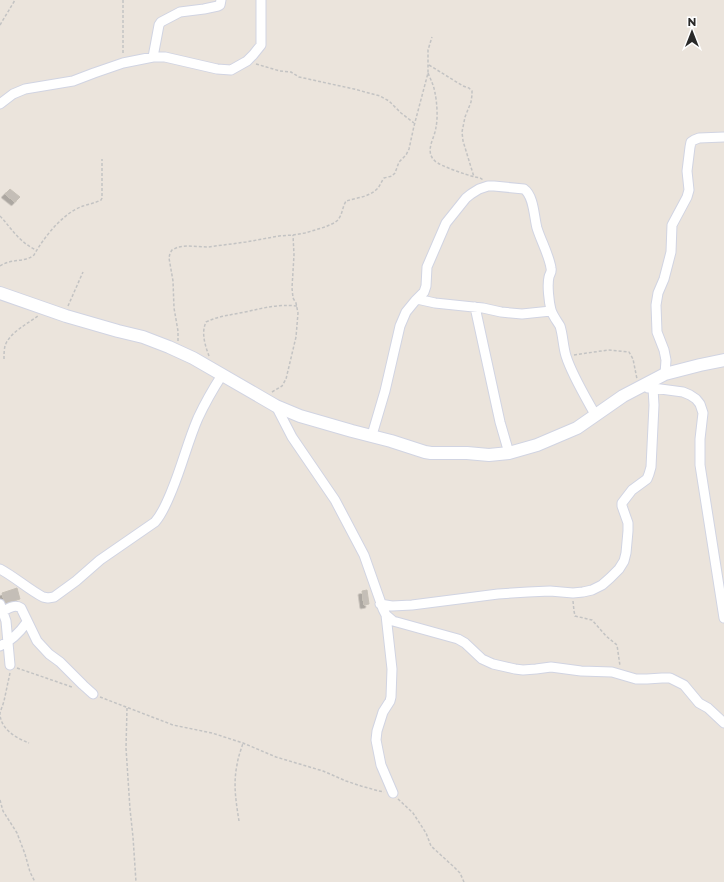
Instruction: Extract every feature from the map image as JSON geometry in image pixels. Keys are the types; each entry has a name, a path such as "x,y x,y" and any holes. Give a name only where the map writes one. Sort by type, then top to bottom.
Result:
{"street":[{"path":"153,57 159,25 161,22 180,12 218,6 222,0"},
{"path":"0,104 13,94 25,89 73,81 123,63 153,57 165,57 217,69 231,70 246,61 261,45 260,0"},
{"path":"665,374 666,356 657,332 656,305 658,293 666,274 672,252 672,226 689,190 687,171 691,142 699,138 724,137"},
{"path":"372,435 386,391 400,326 406,312 424,292 426,286 427,267 446,223 461,203 471,194 488,186 524,189 528,193 537,227 552,269 549,284 551,311 560,327 566,356 596,416"},
{"path":"0,293 118,332 143,337 177,350 276,406 300,416 372,435 431,453 467,453 489,455 509,453 537,445 577,428 624,396 665,374 700,364 724,360"},
{"path":"417,299 435,303 522,314 551,311"},
{"path":"475,307 500,422 509,453"},
{"path":"0,569 10,574 37,594 48,598 54,597 76,581 100,560 155,522 161,516 168,500 198,418 206,401 222,375"},
{"path":"639,388 653,388 683,392 696,399 702,408 700,465 724,618"},
{"path":"380,604 392,606 412,605 498,594 528,592 584,592 602,585 619,569 626,554 628,523 622,503 632,490 650,474 654,405 653,388"},
{"path":"276,406 292,437 335,500 364,555 380,604 386,615 393,621 458,639 465,643 482,659 493,664 523,670 551,667 581,671 612,672 636,679 667,678 682,683 699,703 708,708 724,723"},
{"path":"10,665 4,644 6,621 1,607 18,606 21,608 37,641 93,694"},
{"path":"386,615 392,669 391,696 390,701 383,712 376,740 381,765 392,792"},
{"path":"4,644 20,632 27,622"}],"path":[{"path":"0,25 15,0"},
{"path":"123,0 123,63"},
{"path":"177,350 178,331 169,258 172,250 178,247 187,246 208,247 246,242 315,230 334,223 340,217 346,201 375,191 384,178 392,176 395,173 399,162 409,149 414,123 428,73 428,50 432,37"},
{"path":"246,61 260,66 291,72 299,77 380,96 389,101 414,123"},
{"path":"429,65 472,91 471,102 465,117 462,132 463,141 474,177"},
{"path":"428,73 435,93 437,106 437,125 430,154 438,164 474,177 480,177 488,186"},
{"path":"0,266 8,262 30,258 34,255 54,226 82,206 101,200 102,159"},
{"path":"0,216 21,240 37,250"},
{"path":"259,396 268,394 282,386 286,379 296,337 298,318 297,306 292,293 294,255 293,235"},
{"path":"64,315 83,272"},
{"path":"209,357 204,339 204,327 206,322 226,315 268,306 297,306"},
{"path":"4,359 5,346 18,330 48,310"},
{"path":"566,356 608,350 629,352 633,359 639,388"},
{"path":"572,593 575,616 592,620 606,636 617,645 622,675"},
{"path":"29,743 18,739 11,734 5,727 0,714 11,671 10,665 72,687"},
{"path":"93,694 127,708 179,726 204,731 243,743 276,757 323,771 346,781 379,791 392,792 413,813 426,833 431,846 460,873 464,882"},
{"path":"127,708 126,748 136,882"},
{"path":"239,821 235,781 237,763 243,743"},
{"path":"0,800 3,811 17,833 30,872 35,882"}],"building":[{"path":"10,189 20,197 15,202 5,194"},
{"path":"17,588 20,599 5,603 2,593"},
{"path":"367,590 369,604 364,605 362,591"}]}
